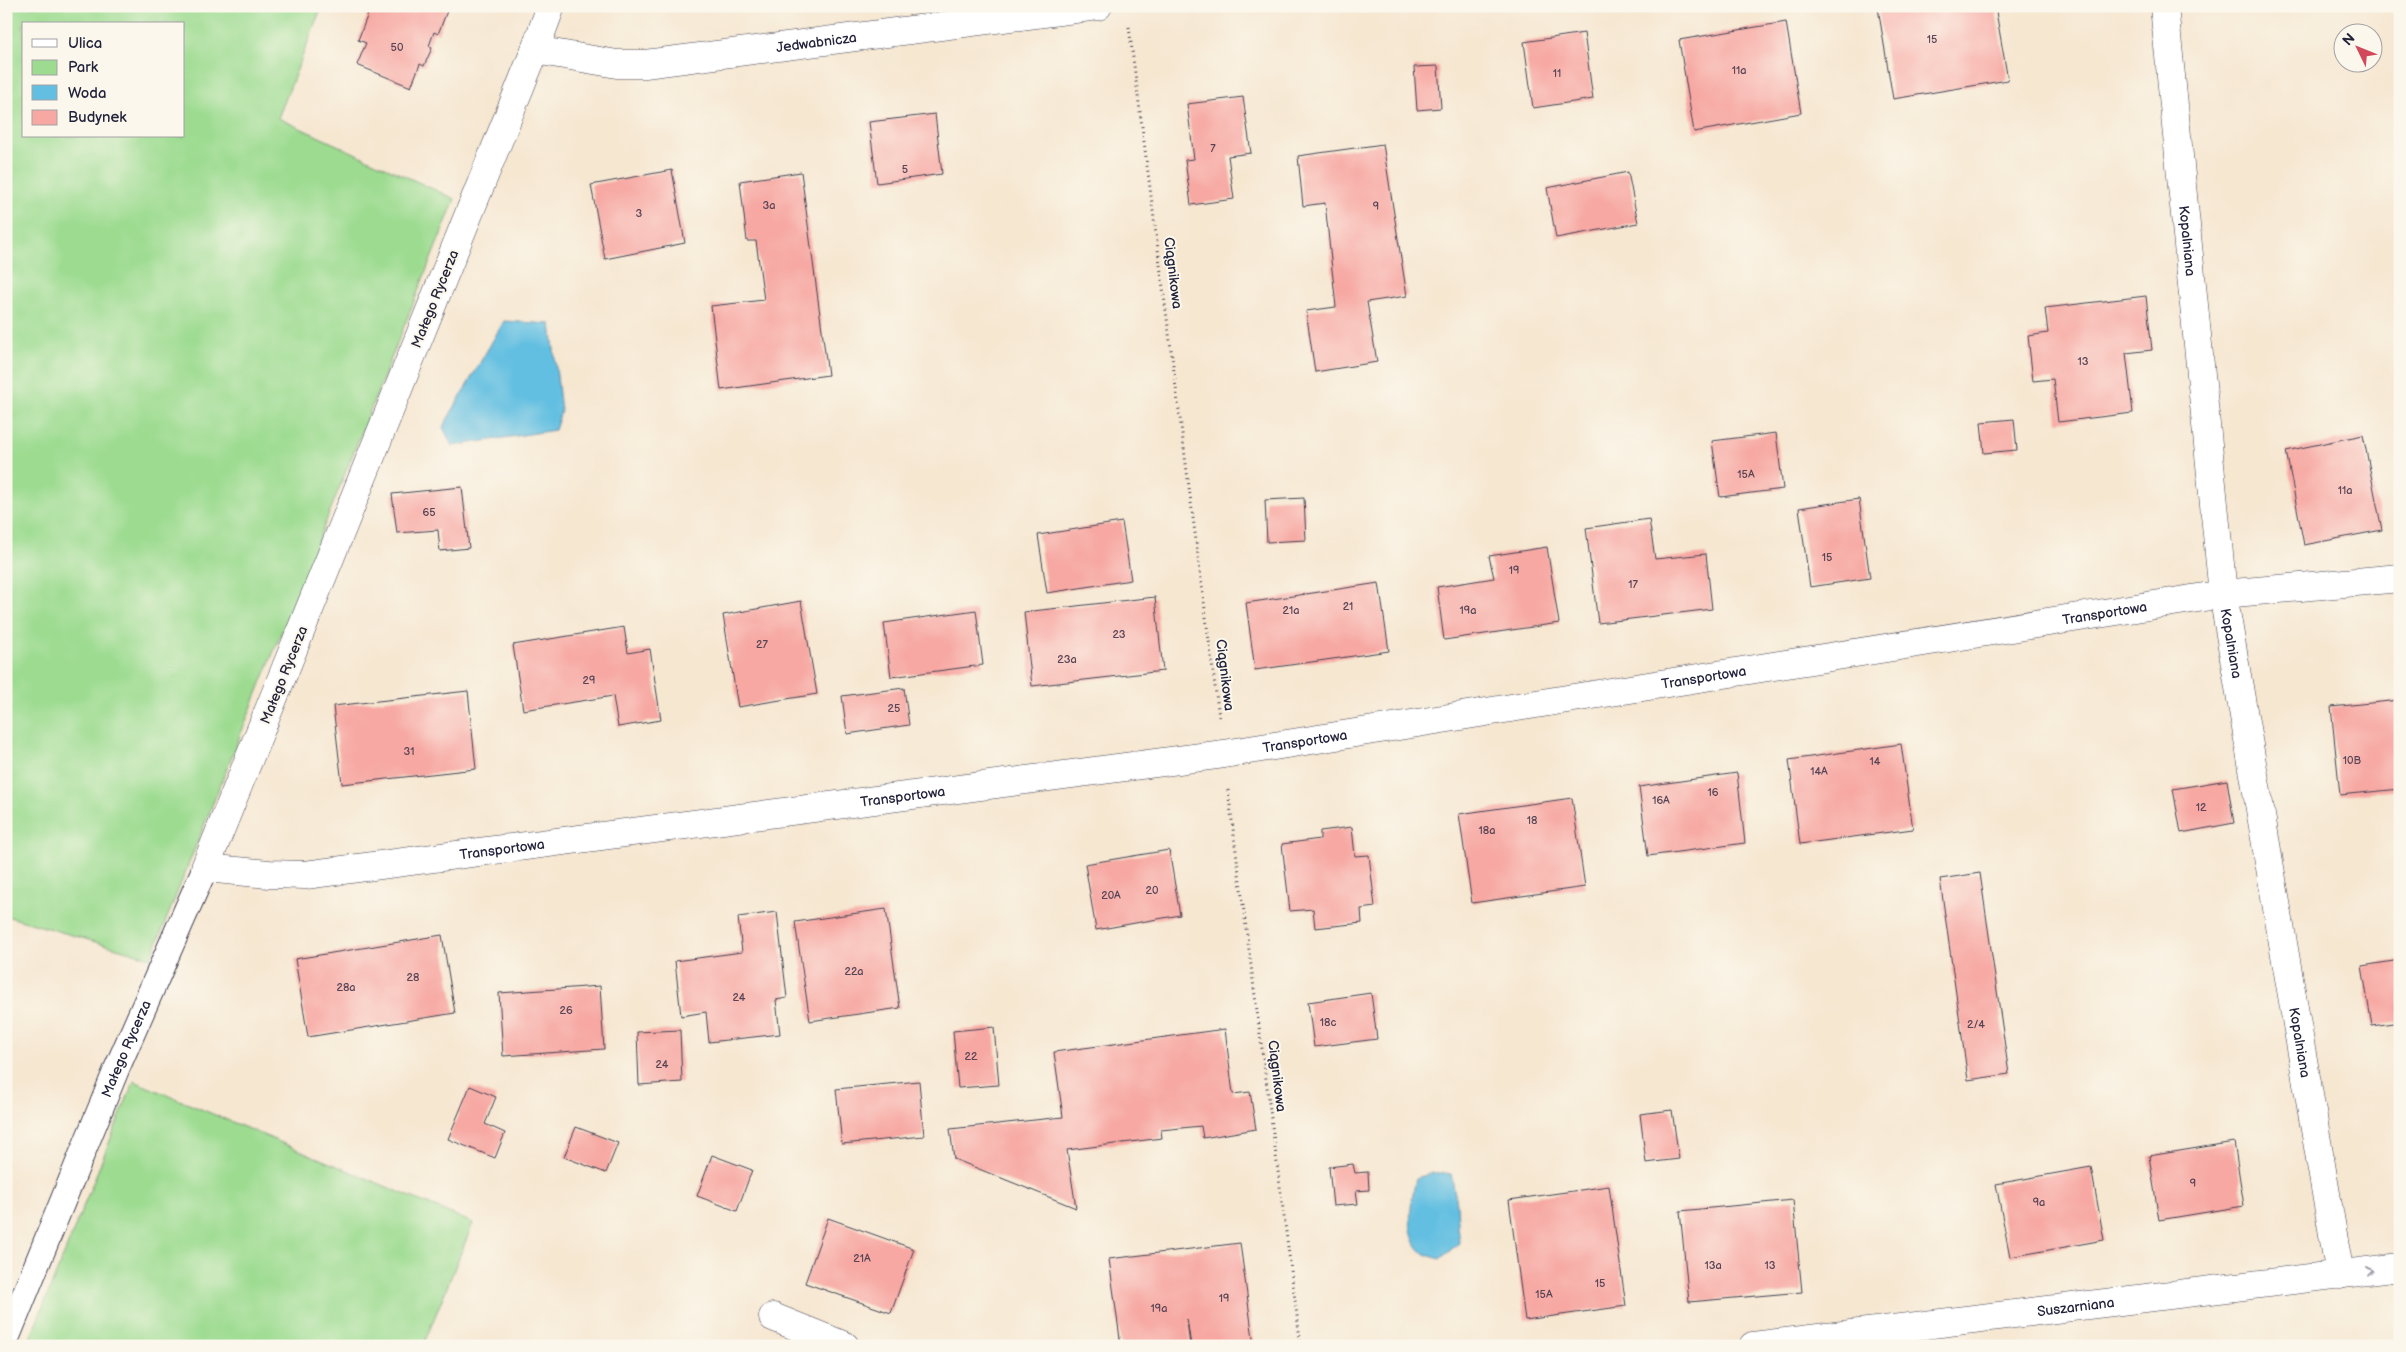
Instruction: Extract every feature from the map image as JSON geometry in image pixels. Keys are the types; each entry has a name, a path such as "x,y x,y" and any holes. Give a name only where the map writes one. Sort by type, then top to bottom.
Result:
{"street":[{"name":"Małego Rycerza","path":"205,868 535,50 551,6"},
{"name":"Jedwabnicza","path":"535,50 617,64 645,64 1098,6"},
{"name":"Kopalniana","path":"2164,6 2223,594 2340,1275"},
{"name":"Transportowa","path":"205,868 269,874 305,875 1224,754 2223,594 2400,578"},
{"name":"Suszarniana","path":"1752,1346 2400,1267"},
{"path":"773,1317 845,1346"}],"lane":[{"name":"Małego Rycerza","path":"6,1340 117,1068 205,868"}],"path":[{"name":"Ciągnikowa","path":"1129,26 1301,1346"}],"green space":[{"path":"6,6 322,6 278,118 455,199 151,958 6,916"},
{"path":"134,1081 473,1223 423,1346 27,1346"}],"water":[{"path":"504,321 551,324 561,411 555,430 452,446 443,427"},
{"path":"1433,1173 1451,1174 1457,1204 1459,1243 1440,1259 1422,1252 1416,1245 1412,1236 1410,1216 1416,1178"}],"building":[{"path":"371,6 449,6 438,34 434,32 429,46 432,48 424,66 420,64 411,87 357,65 366,43 358,40"},
{"path":"1888,6 1995,6 2008,80 1893,99 1878,8"},
{"path":"1786,22 1801,113 1694,132 1679,40"},
{"path":"1584,33 1593,99 1533,108 1524,42"},
{"path":"1438,66 1441,108 1417,110 1414,67"},
{"path":"1243,97 1251,153 1228,156 1234,199 1191,205 1185,160 1194,159 1187,104"},
{"path":"935,114 942,174 877,183 869,122"},
{"path":"1383,144 1407,296 1367,302 1377,362 1315,372 1306,311 1336,307 1325,203 1303,206 1298,156"},
{"path":"672,170 685,243 605,259 591,185"},
{"path":"801,172 828,375 721,390 711,306 764,300 756,241 747,241 740,181"},
{"path":"1628,172 1638,223 1556,238 1547,188"},
{"path":"2146,296 2152,350 2126,353 2133,413 2058,422 2053,379 2033,381 2028,336 2048,333 2045,308"},
{"path":"2014,419 2017,450 1984,453 1981,422"},
{"path":"1776,433 1783,489 1720,497 1712,441"},
{"path":"2363,435 2382,530 2304,545 2286,451"},
{"path":"462,487 469,548 440,551 438,530 397,533 392,494"},
{"path":"1304,498 1306,540 1267,542 1265,500"},
{"path":"1859,499 1870,578 1810,587 1799,508"},
{"path":"1649,519 1655,559 1706,554 1712,609 1598,623 1586,528"},
{"path":"1122,522 1131,580 1047,593 1038,535"},
{"path":"1547,547 1559,623 1444,640 1437,587 1494,578 1489,556"},
{"path":"1379,583 1389,651 1255,670 1246,603"},
{"path":"1155,597 1163,671 1032,686 1024,612"},
{"path":"801,601 817,694 738,707 723,615"},
{"path":"976,610 983,665 891,677 884,623"},
{"path":"624,627 628,653 650,649 661,720 618,727 613,696 523,710 513,645"},
{"path":"904,688 909,725 847,734 842,696"},
{"path":"468,691 476,769 342,784 333,706"},
{"path":"2400,700 2400,789 2340,795 2331,707"},
{"path":"1901,744 1913,829 1800,844 1789,760"},
{"path":"1737,773 1745,843 1648,856 1639,787"},
{"path":"2227,780 2234,823 2181,833 2173,789"},
{"path":"1572,798 1585,887 1472,903 1459,814"},
{"path":"1352,827 1355,856 1369,855 1375,907 1361,909 1362,923 1315,928 1313,909 1290,911 1282,844 1320,839 1320,831"},
{"path":"1169,850 1180,915 1096,930 1085,864"},
{"path":"1980,873 2009,1074 1968,1080 1940,879"},
{"path":"886,909 900,1008 810,1021 795,922"},
{"path":"777,912 787,998 776,1000 780,1034 709,1042 706,1012 681,1016 675,961 742,952 738,917"},
{"path":"442,935 455,1013 308,1037 295,959"},
{"path":"2400,960 2400,1022 2372,1026 2362,966"},
{"path":"600,986 604,1049 503,1056 499,993"},
{"path":"1371,993 1377,1039 1314,1047 1308,1002"},
{"path":"994,1027 999,1085 958,1088 953,1031"},
{"path":"1225,1029 1233,1094 1250,1092 1256,1129 1203,1138 1201,1126 1161,1130 1162,1138 1067,1150 1076,1208 954,1159 950,1129 1063,1117 1054,1052"},
{"path":"680,1030 682,1082 639,1085 637,1032"},
{"path":"919,1081 924,1136 842,1144 836,1089"},
{"path":"470,1086 496,1097 485,1124 505,1133 495,1158 448,1139"},
{"path":"1672,1110 1679,1159 1646,1163 1640,1114"},
{"path":"576,1127 618,1143 606,1173 564,1157"},
{"path":"2234,1142 2244,1206 2159,1220 2149,1156"},
{"path":"712,1155 752,1170 737,1211 697,1196"},
{"path":"1353,1164 1355,1173 1368,1172 1369,1190 1356,1191 1358,1204 1333,1206 1329,1167"},
{"path":"2091,1167 2104,1240 2010,1257 1996,1184"},
{"path":"1609,1186 1626,1306 1525,1320 1509,1200"},
{"path":"1793,1200 1802,1292 1689,1302 1680,1211"},
{"path":"828,1218 914,1249 891,1313 805,1283"},
{"path":"1240,1243 1254,1346 1191,1346 1187,1319 1190,1346 1121,1346 1109,1259"}]}
